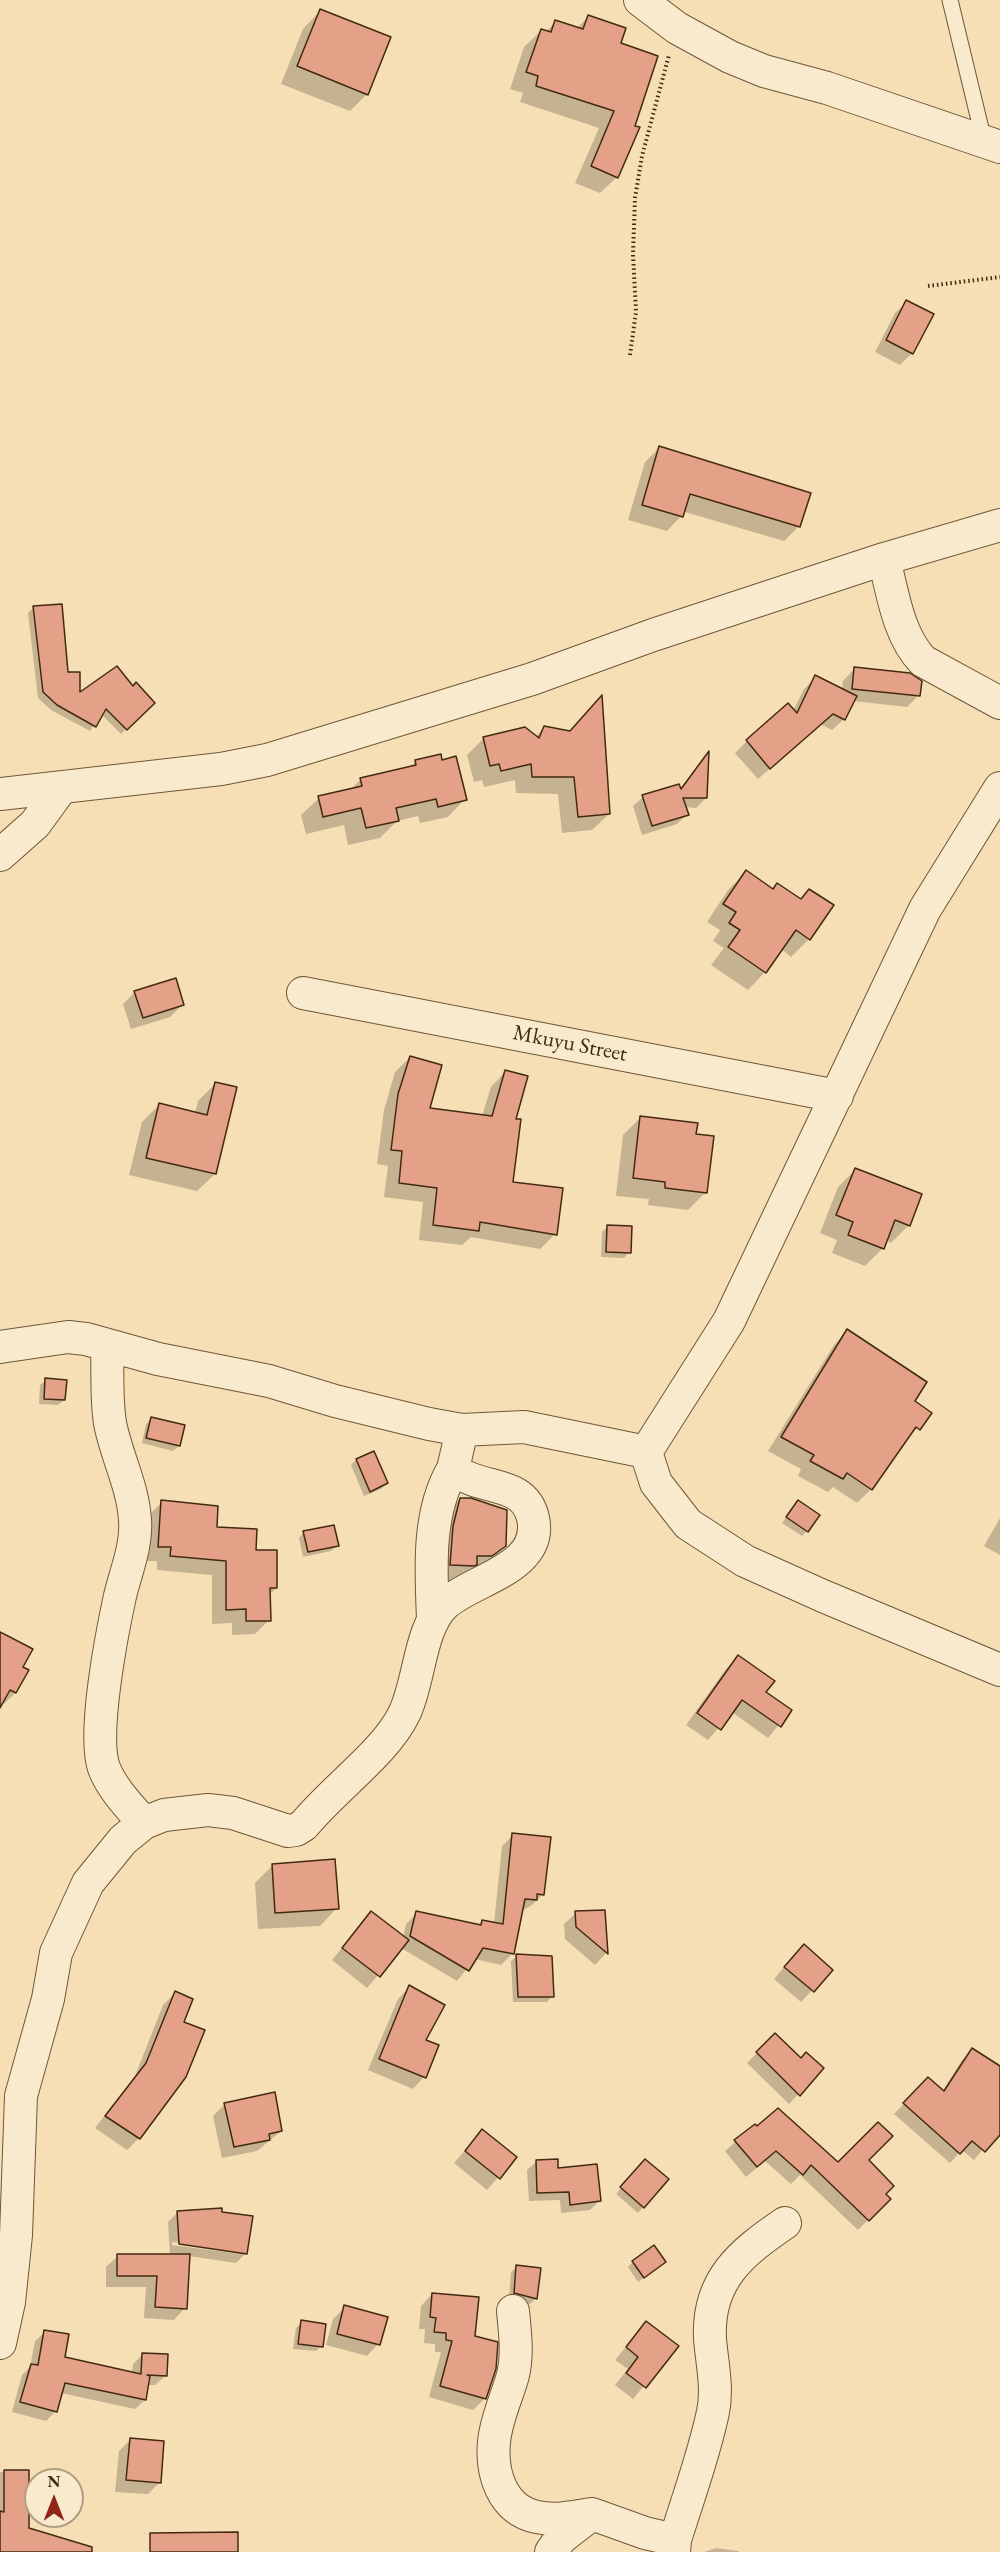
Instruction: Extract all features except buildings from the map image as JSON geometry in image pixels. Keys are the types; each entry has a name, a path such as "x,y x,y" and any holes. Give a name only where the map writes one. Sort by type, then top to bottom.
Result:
{"street":[{"path":"640,0 677,28 730,57 764,71 827,88 992,144"},
{"path":"0,794 221,769 267,760 532,679 653,635 884,559 1000,525"},
{"path":"884,559 905,635 916,653 923,661 1000,703"},
{"path":"0,855 35,824 62,787"},
{"path":"646,1452 729,1321 925,909 1000,788"},
{"name":"Mkuyu Street","path":"303,993 837,1096"},
{"path":"0,1347 68,1336 158,1359 269,1382 389,1415 462,1430 524,1427 646,1452"},
{"path":"107,1345 110,1421 124,1474 132,1494 136,1521 134,1547 114,1627 100,1730 104,1767 118,1792 144,1823"},
{"path":"0,2343 9,2302 16,2235 21,2096 48,1999 56,1953 88,1882 123,1840 144,1823 164,1815 208,1810 233,1813 288,1831 296,1830 304,1826 392,1734 405,1713 433,1619 430,1581 434,1533 445,1483 453,1469 462,1430"},
{"path":"646,1452 656,1483 688,1524 745,1561 1000,1670"},
{"path":"433,1619 445,1605 462,1592 515,1564 526,1552 533,1534 534,1520 528,1504 519,1493 465,1478 453,1469"},
{"path":"513,2311 516,2345 513,2374 494,2439 493,2469 502,2493 515,2506 536,2517 563,2519 592,2514 674,2546 714,2411 714,2374 710,2337 715,2296 723,2278 754,2245 786,2223"},
{"path":"551,2552 561,2538 592,2514"}],"lane":[{"path":"950,0 992,144"}],"path":[{"path":"630,355 636,312 633,254 635,198 642,156 677,28"},
{"path":"928,286 1000,277"}]}
